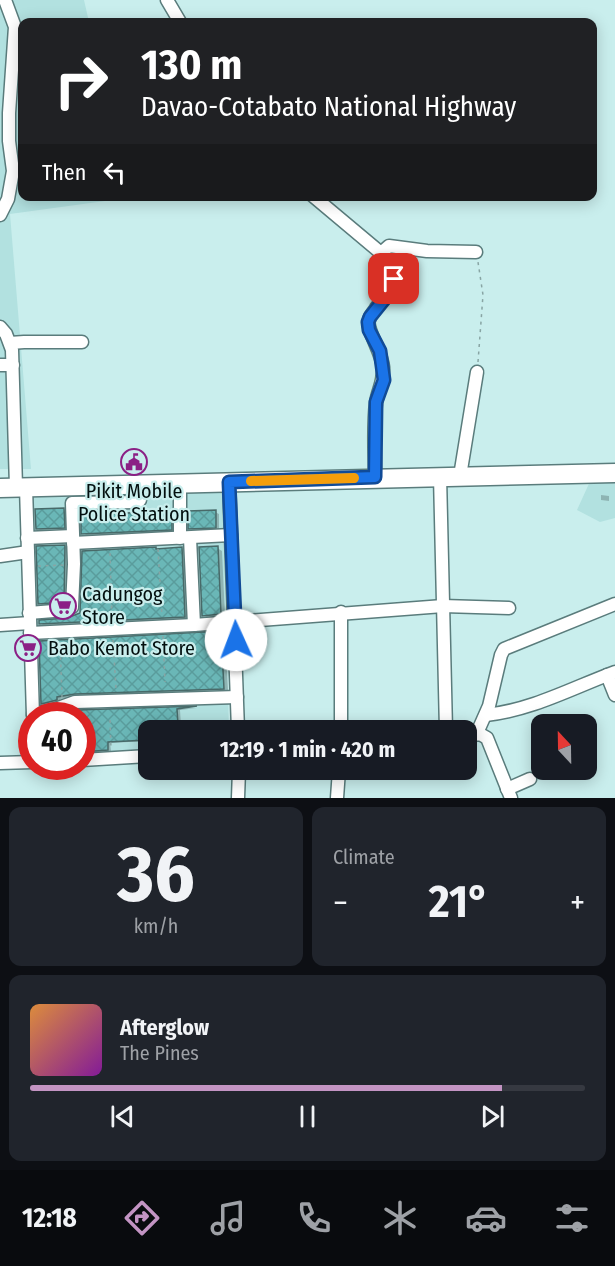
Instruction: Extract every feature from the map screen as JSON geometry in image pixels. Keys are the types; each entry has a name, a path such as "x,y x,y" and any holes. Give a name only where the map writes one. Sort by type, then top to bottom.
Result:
{"highway":[{"path":"14,487 89,494 140,485 180,483 615,473"}],"street":[{"path":"0,215 8,199 13,171 9,122 15,27 5,0"},
{"path":"167,0 178,18"},
{"path":"319,201 381,253 389,264 394,279 391,291 368,322 369,330 380,351 384,380 376,402 375,477"},
{"path":"381,253 389,246 427,251 476,252"},
{"path":"0,327 10,343 13,365 14,487 27,538 33,702"},
{"path":"10,343 82,342"},
{"path":"0,365 13,365"},
{"path":"460,476 477,372"},
{"path":"440,476 446,720"},
{"path":"229,482 238,720"},
{"path":"180,483 194,625"},
{"path":"0,625 30,623 72,607 74,564 72,503 89,494"},
{"path":"27,538 158,539 231,536"},
{"path":"0,556 28,552"},
{"path":"477,728 486,715 504,649 615,604"},
{"path":"30,623 59,632 194,625 443,606 509,608"},
{"path":"341,612 341,720"},
{"path":"486,715 528,707 611,673 615,695"},
{"path":"82,702 237,697"},
{"path":"477,735 485,736 488,740 509,794 530,779"},
{"path":"96,760 138,757"},
{"path":"0,763 18,762"},
{"path":"238,780 238,798"},
{"path":"337,798 338,780"}],"path":[{"path":"476,252 483,295 477,372"},
{"path":"158,539 165,682"},
{"path":"28,566 74,564"},
{"path":"59,632 62,702"},
{"path":"110,720 111,759"}],"shaded area":[{"path":"0,0 84,0 88,18 18,18 18,201 105,201 10,214 31,469 0,469"},
{"path":"592,477 615,477 615,518 600,522 577,510"},
{"path":"222,489 229,720 138,720 138,752 96,754 96,702 38,702 31,493"}],"building":[{"path":"64,508 65,528 36,529 35,509"},
{"path":"216,510 216,528 188,529 188,511"},
{"path":"172,511 172,530 81,534 81,515"},
{"path":"65,545 64,602 38,604 36,546"},
{"path":"218,546 221,614 202,616 199,547"},
{"path":"156,547 156,549 182,547 185,617 39,624 39,620 67,618 80,613 82,551"},
{"path":"221,631 224,689 75,694 57,697 57,700 49,702 41,702 39,641"},
{"path":"197,706 177,709 178,720 138,720 138,740 108,742 108,750 96,751 96,709"}],"slow traffic":[{"path":"251,481 354,478"}],"place":[{"name":"Pikit Mobile Police Station","path":"134,462"},
{"name":"Cadungog Store","path":"63,606"},
{"name":"Babo Kemot Store","path":"28,648"}],"route":[{"path":"236,640 229,482 375,477 376,402 384,380 382,358 369,330 368,322 391,291 394,279"}]}
